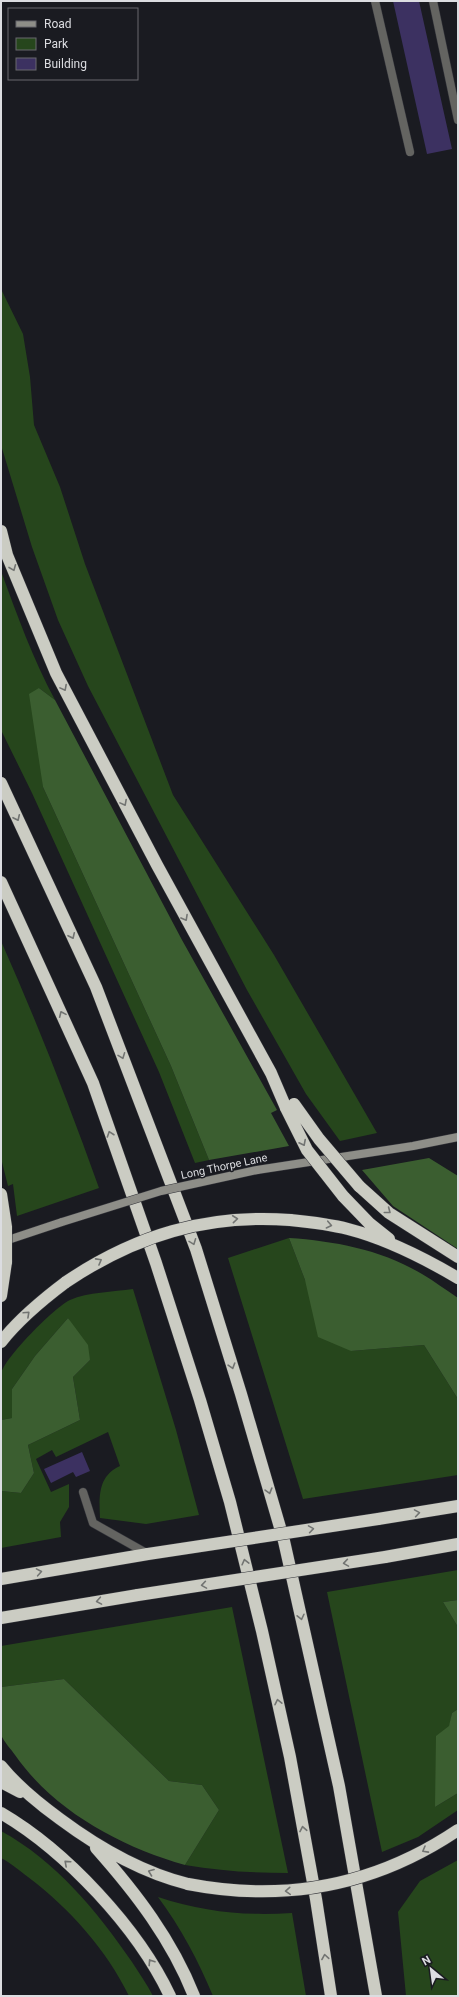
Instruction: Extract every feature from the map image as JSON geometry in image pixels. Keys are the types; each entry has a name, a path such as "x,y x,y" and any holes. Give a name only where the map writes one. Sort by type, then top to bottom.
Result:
{"highway":[{"path":"1,531 7,555 56,674 157,866 290,1106 307,1150 344,1196 369,1223 397,1246"},
{"path":"1,783 96,987 196,1249 234,1371 284,1541 339,1786 376,1996"},
{"path":"1,882 93,1083 156,1264 200,1400 230,1502 262,1630 290,1757 316,1899 331,1996"},
{"path":"290,1106 359,1186 389,1213 458,1257"},
{"path":"1,1194 6,1227 6,1262 1,1296"},
{"path":"1,1342 26,1315 66,1282 114,1252 165,1232 192,1225 242,1218 290,1220 348,1229 397,1246 431,1262 458,1278"},
{"path":"1,1579 148,1554 458,1506"},
{"path":"1,1618 458,1544"},
{"path":"1,1766 30,1797"},
{"path":"1,1782 30,1797 92,1842 134,1866 188,1884 227,1890 265,1892 308,1890 340,1884 389,1868 416,1855 458,1830"},
{"path":"1,1813 17,1822 50,1847 76,1871 129,1929 164,1982 170,1996"},
{"path":"92,1842 152,1917 179,1961 194,1996"}],"main road":[{"name":"Long Thorpe Lane","path":"1,1242 161,1191 257,1170 413,1146 458,1137"}],"street":[{"path":"375,1 410,152"},
{"path":"433,1 458,120"},
{"path":"83,1492 93,1523 148,1554"}],"green space":[{"path":"1,289 23,334 30,377 34,425 60,487 85,564 173,795 274,955 377,1133 340,1141 306,1094 247,990 88,686 58,620 32,547 1,445"},
{"path":"1,571 32,653 55,700 39,688 43,787 171,1066 209,1160 195,1163 159,1072 32,793 1,730"},
{"path":"39,688 55,700 182,940 277,1110 271,1113 289,1146 209,1160 171,1066 43,787 29,694"},
{"path":"1,941 52,1063 99,1188 17,1216 13,1184 8,1186 1,1158"},
{"path":"429,1158 458,1176 458,1249 393,1206 362,1170"},
{"path":"289,1238 305,1280 351,1351 424,1345 458,1399 458,1475 303,1499 228,1258"},
{"path":"289,1238 341,1244 391,1259 426,1277 458,1298 458,1399 424,1345 351,1351 318,1337 305,1280"},
{"path":"133,1289 176,1430 199,1515 146,1524 100,1518 101,1488 107,1475 120,1466 108,1432 56,1457 52,1450 36,1459 51,1492 69,1484 69,1507 60,1522 61,1537 1,1548 1,1491 21,1493 34,1473 28,1445 80,1420 73,1377 90,1360 68,1318 35,1356 12,1389 12,1418 1,1420 1,1374 4,1367 20,1345 42,1322 70,1300 93,1294"},
{"path":"68,1318 88,1345 90,1360 73,1377 80,1420 28,1445 34,1473 21,1493 1,1491 1,1420 12,1418 12,1389 35,1356"},
{"path":"458,1570 458,1600 443,1602 458,1627 458,1709 452,1713 435,1807 458,1793 458,1810 418,1837 382,1852 327,1592"},
{"path":"458,1600 458,1627 443,1602"},
{"path":"232,1607 288,1873 236,1871 185,1865 219,1810 202,1785 169,1781 64,1679 1,1687 1,1646"},
{"path":"64,1679 169,1781 202,1785 219,1810 185,1865 137,1848 113,1837 69,1810 31,1775 4,1740 1,1735 1,1687"},
{"path":"458,1709 458,1793 435,1807 436,1736 449,1726 452,1713"},
{"path":"1,1831 40,1857 90,1906 119,1943 153,1996 129,1996 109,1962 86,1931 43,1889 1,1858"},
{"path":"458,1860 458,1996 406,1996 398,1912 420,1881"},
{"path":"158,1897 192,1906 224,1912 257,1914 292,1913 306,1996 213,1996 188,1945 174,1920"}],"building":[{"path":"393,1 419,1 452,149 427,154"},
{"path":"82,1452 90,1471 76,1477 73,1472 51,1483 44,1469"}]}
